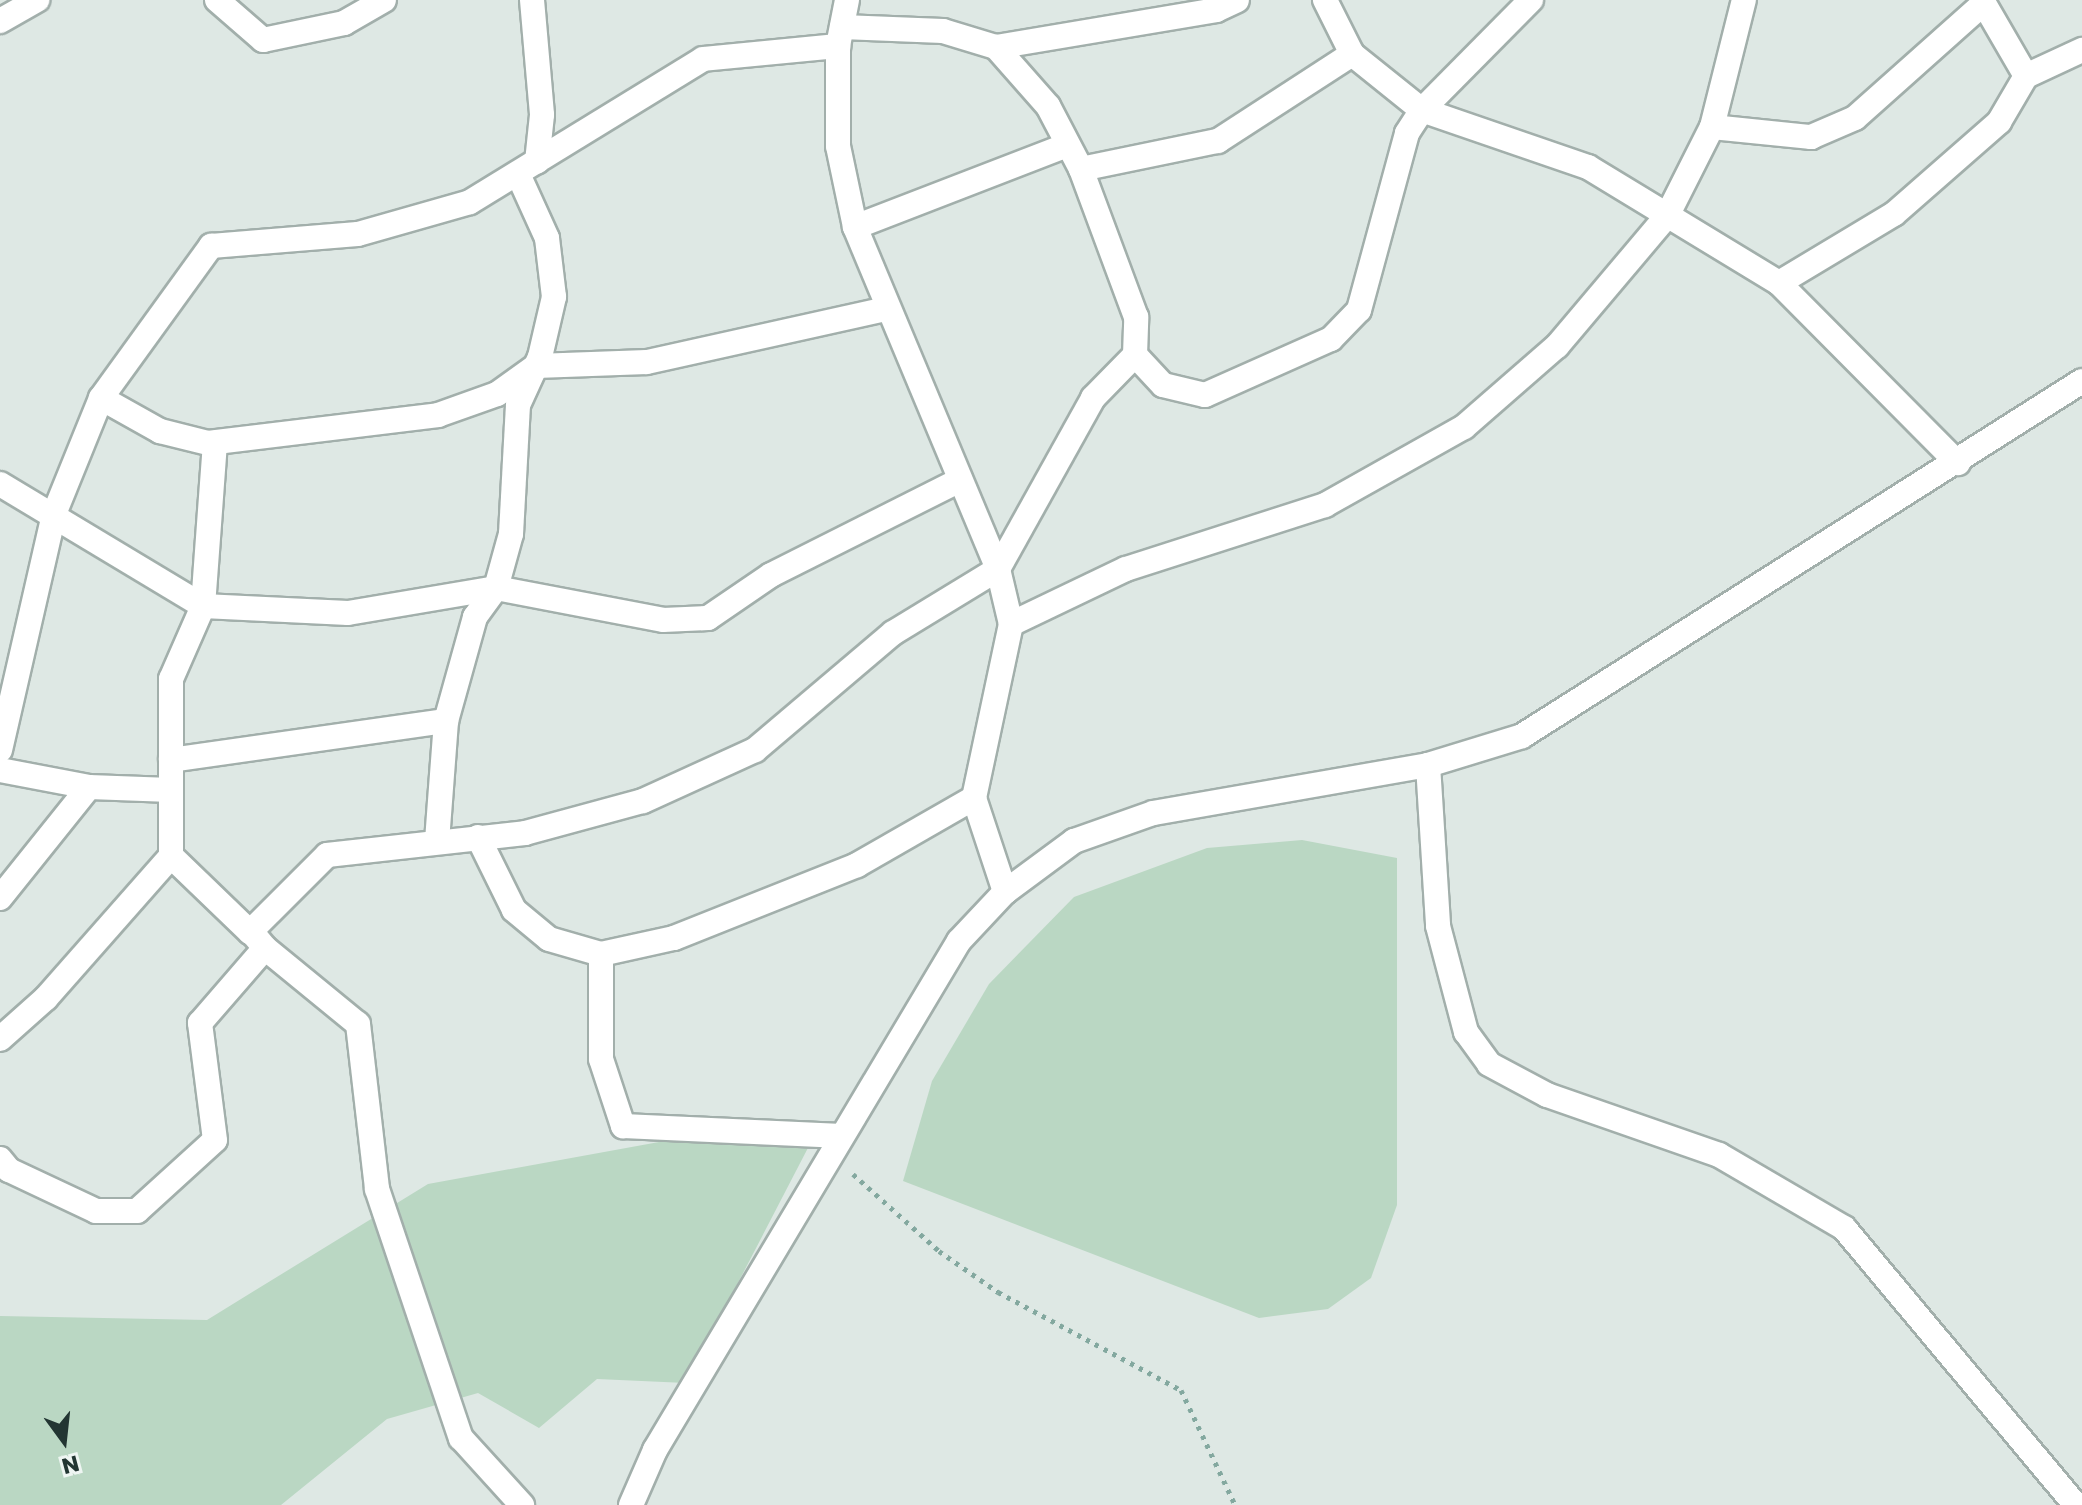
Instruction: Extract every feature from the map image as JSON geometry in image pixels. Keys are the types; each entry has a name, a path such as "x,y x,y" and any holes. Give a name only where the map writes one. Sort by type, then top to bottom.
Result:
{"street":[{"path":"0,21 37,0"},
{"path":"217,0 263,40 344,23 384,0"},
{"path":"437,841 446,721 475,617 496,588 511,534 518,405 536,366 554,297 547,238 527,168 542,115 532,0"},
{"path":"847,0 840,37 838,146 855,227 958,481 998,569 1011,624 974,798 1005,892"},
{"path":"0,750 54,514 101,398 211,246 358,234 470,202 703,59 840,37 943,31 996,47 1216,10 1237,0"},
{"path":"1325,0 1352,54 1422,110 1588,167 1779,283 1958,463"},
{"path":"1135,355 1163,385 1205,395 1331,339 1359,310 1407,133 1422,110 1531,0"},
{"path":"1011,624 1126,569 1325,505 1464,427 1557,346 1667,216 1712,127 1744,0"},
{"path":"1712,127 1811,137 1855,118 1983,2 2026,76"},
{"path":"0,1159 9,1170 96,1211 137,1211 215,1140 200,1023 258,940 327,855 525,833 643,801 755,750 893,633 998,569 1093,398 1135,355 1136,317 1081,169 1048,106 996,47"},
{"path":"1779,283 1894,214 1999,122 2026,76 2082,50"},
{"path":"1081,169 1218,141 1352,54"},
{"path":"855,227 1068,145"},
{"path":"101,398 160,431 215,442 438,415 497,394 536,366 647,362 887,309"},
{"path":"631,1505 655,1450 959,941 1005,892 1074,841 1153,813 1428,765 1522,736 1958,463 2082,381"},
{"path":"0,1039 46,998 171,856 171,679 203,606 215,442"},
{"path":"0,484 203,606 348,613 496,588 663,620 708,618 771,575 958,481"},
{"path":"171,760 446,721"},
{"path":"1428,765 1438,926 1466,1032 1489,1064 1547,1095 1719,1155 1844,1228 2076,1505"},
{"path":"0,770 89,787 171,790"},
{"path":"0,898 89,787"},
{"path":"478,837 514,910 549,939 601,954 674,938 857,865 974,798"},
{"path":"171,856 258,940 358,1024 377,1189 451,1409 461,1438 522,1505"},
{"path":"601,954 601,1059 623,1126 836,1146"}],"path":[{"path":"836,1146 939,1251 998,1292 1181,1390 1235,1505"}],"green space":[{"path":"1302,840 1397,858 1397,1205 1371,1278 1328,1309 1259,1318 903,1181 932,1081 989,984 1074,897 1207,848"},
{"path":"703,1134 810,1144 686,1383 597,1379 539,1428 478,1393 387,1419 281,1505 0,1505 0,1316 207,1320 428,1184"}]}
